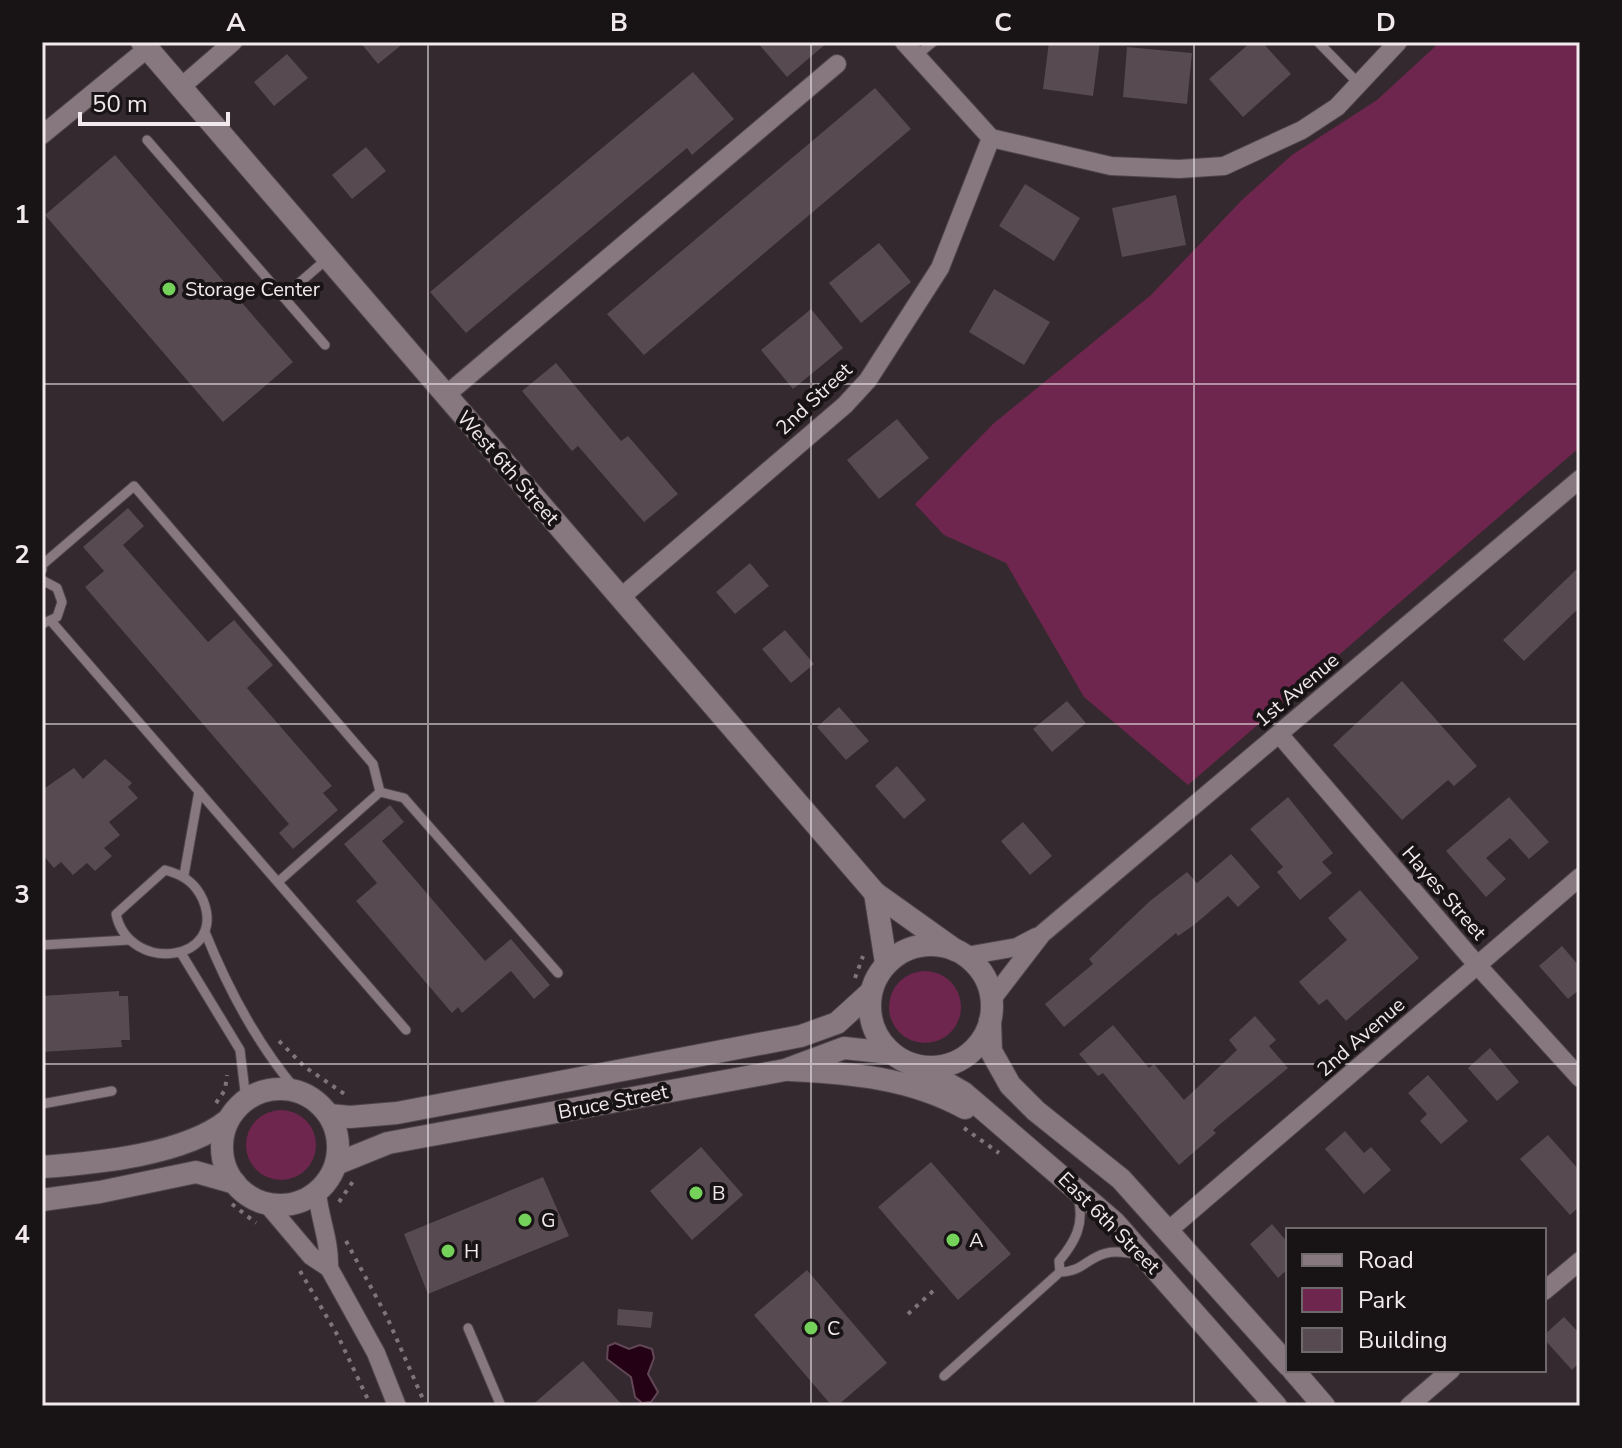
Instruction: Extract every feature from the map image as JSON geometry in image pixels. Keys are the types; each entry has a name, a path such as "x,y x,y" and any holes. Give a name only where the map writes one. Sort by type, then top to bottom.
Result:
{"street":[{"path":"181,87 233,42"},
{"path":"904,42 991,138 1111,166 1179,169 1224,166 1302,130 1337,107 1398,42"},
{"path":"42,135 145,45"},
{"name":"West 6th Street","path":"145,45 875,893 961,953"},
{"path":"446,395 837,64"},
{"name":"2nd Street","path":"620,598 845,405 868,380 940,268 991,138"},
{"name":"1st Avenue","path":"961,953 1017,947 1042,934 1580,479"},
{"name":"Hayes Street","path":"1279,734 1478,966 1580,1078"},
{"name":"2nd Avenue","path":"1170,1229 1580,877"},
{"path":"875,893 886,963"},
{"name":"1st Avenue","path":"991,1010 1042,934"},
{"path":"937,945 961,953 979,968 991,1010 975,1049 948,1065 917,1066 891,1053 873,1025 871,992 886,963 901,952 919,946 937,945"},
{"name":"Bruce Street","path":"329,1115 350,1117 397,1113 801,1036 837,1023 871,992"},
{"name":"East 6th Street","path":"991,1010 991,1051 1010,1085 1036,1111 1121,1179 1170,1229 1286,1363"},
{"name":"Bruce Street","path":"336,1164 388,1143 785,1070 814,1056 844,1048 891,1053"},
{"name":"East 6th Street","path":"917,1066 964,1093 1075,1186 1146,1257 1276,1406"},
{"path":"785,1070 842,1072 909,1084 958,1104 1007,1131"},
{"path":"42,1167 170,1149 211,1134 220,1114 271,1089 297,1091 310,1096 329,1115 338,1139 336,1164 317,1193 292,1204 267,1204 229,1191 196,1172 100,1192 42,1200"},
{"path":"220,1114 229,1191"},
{"path":"317,1193 322,1226 330,1243 329,1268"},
{"path":"267,1204 311,1256 329,1268 376,1353 397,1406"},
{"path":"1546,1289 1580,1261"},
{"path":"1295,1372 1324,1406"},
{"path":"1409,1406 1449,1372"}],"lane":[{"path":"916,56 933,42"},
{"path":"1318,42 1359,84"},
{"path":"147,140 325,345"},
{"path":"283,297 328,258"},
{"path":"42,570 42,565 134,486 373,764 380,792"},
{"path":"42,580 61,594 61,610 47,623 199,791 406,1030"},
{"path":"184,875 199,791"},
{"path":"278,882 380,792"},
{"path":"380,792 404,798 558,973"},
{"path":"165,870 184,875 199,892 208,912 205,932 195,946 181,953 149,951 129,940 120,930 116,914 165,870"},
{"path":"205,932 220,971 259,1041 297,1091"},
{"path":"42,945 129,940"},
{"path":"181,953 240,1050 246,1100"},
{"path":"42,1104 112,1091"},
{"path":"1060,1272 1059,1261 1079,1234 1082,1211 1075,1186"},
{"path":"944,1376 1060,1272 1068,1272 1092,1256 1114,1249 1146,1257"},
{"path":"468,1328 501,1406"}],"path":[{"path":"848,986 856,976 864,944"},
{"path":"278,1040 321,1079 359,1100"},
{"path":"220,1114 228,1066"},
{"path":"962,1127 1009,1160"},
{"path":"336,1211 340,1198 355,1179"},
{"path":"229,1191 264,1230"},
{"path":"342,1233 387,1317 426,1406"},
{"path":"298,1268 338,1336 371,1406"},
{"path":"908,1314 933,1291"}],"green space":[{"path":"1440,42 1580,42 1580,447 1188,785 1084,697 1006,563 944,535 915,504 993,424 1151,295 1242,200 1292,155 1377,100"},
{"path":"918,971 932,971 951,981 961,1000 961,1014 951,1033 932,1043 918,1043 899,1033 889,1014 889,1000 899,981"},
{"path":"288,1110 310,1125 316,1145 314,1159 306,1170 295,1178 274,1180 256,1170 248,1159 246,1138 256,1120 267,1112"}],"shaded area":[{"path":"615,1343 629,1349 640,1345 652,1349 654,1358 648,1374 658,1392 651,1402 642,1403 635,1397 631,1377 607,1359 608,1346"}],"building":[{"path":"360,42 405,42 378,64"},
{"path":"757,42 828,42 787,77"},
{"path":"1049,42 1100,42 1093,96 1043,89"},
{"path":"1251,42 1262,42 1291,74 1243,117 1209,79"},
{"path":"1127,47 1192,53 1187,104 1123,97"},
{"path":"287,54 308,78 274,106 254,82"},
{"path":"693,72 734,119 692,155 687,148 466,333 430,292"},
{"path":"875,88 911,129 644,355 607,314"},
{"path":"366,147 386,171 352,199 332,175"},
{"name":"Storage Center","path":"115,155 293,362 223,422 45,215"},
{"path":"1025,184 1080,218 1054,261 999,226"},
{"path":"1176,195 1186,245 1122,257 1112,208"},
{"path":"879,243 911,282 861,323 829,283"},
{"path":"994,289 1050,322 1024,365 969,332"},
{"path":"811,309 843,348 793,389 761,350"},
{"path":"556,363 621,441 628,436 678,494 644,522 578,446 572,451 522,391"},
{"path":"897,419 929,458 879,499 847,460"},
{"path":"128,508 144,526 123,545 208,642 234,620 273,665 247,688 332,786 323,793 338,810 293,849 279,833 289,824 85,587 104,571 83,547"},
{"path":"750,563 769,586 735,614 716,592"},
{"path":"1580,566 1580,607 1524,661 1503,640"},
{"path":"785,630 814,664 791,683 762,649"},
{"path":"1402,681 1477,766 1454,786 1448,780 1402,820 1333,745"},
{"path":"1067,701 1086,723 1052,752 1033,729"},
{"path":"839,707 869,741 846,760 817,727"},
{"path":"105,759 132,783 128,787 138,798 109,822 120,835 104,848 112,856 95,871 87,863 73,875 61,862 54,868 42,854 42,790 74,768 83,779"},
{"path":"897,766 926,800 904,819 875,786"},
{"path":"1288,797 1333,853 1322,862 1332,873 1300,900 1277,872 1283,867 1250,829"},
{"path":"1509,797 1549,842 1529,859 1510,838 1486,858 1506,879 1486,897 1446,851"},
{"path":"390,805 404,822 382,841 485,961 511,939 550,985 534,999 511,971 462,1013 458,1007 452,1013 356,901 377,883 344,844"},
{"path":"1023,822 1052,856 1030,875 1001,841"},
{"path":"1231,854 1260,887 1238,907 1228,896 1194,925 1178,936 1176,933 1064,1027 1045,1004 1093,964 1089,959 1150,901 1187,872 1197,883"},
{"path":"1360,890 1419,958 1346,1021 1327,999 1319,1005 1299,982 1347,940 1328,918"},
{"path":"1562,946 1580,967 1580,989 1568,999 1539,966"},
{"path":"119,991 119,996 128,996 130,1040 121,1040 122,1047 42,1052 42,996"},
{"path":"1255,1016 1276,1040 1269,1046 1288,1068 1213,1130 1216,1133 1179,1165 1103,1073 1098,1076 1079,1054 1113,1025 1149,1068 1154,1064 1184,1100 1237,1050 1229,1040"},
{"path":"1490,1048 1519,1082 1497,1101 1468,1068"},
{"path":"1428,1075 1468,1121 1441,1144 1420,1121 1427,1114 1408,1093"},
{"path":"1345,1131 1364,1153 1371,1147 1391,1170 1364,1194 1325,1149"},
{"path":"1548,1135 1580,1171 1580,1206 1570,1215 1520,1159"},
{"name":"B","path":"701,1147 743,1195 692,1240 650,1191"},
{"name":"A","path":"931,1162 1011,1254 958,1300 878,1207"},
{"path":"543,1177 569,1236 428,1294 404,1234"},
{"path":"1272,1224 1286,1241 1286,1271 1278,1278 1250,1244"},
{"name":"C","path":"807,1270 887,1363 837,1406 832,1406 754,1315"},
{"path":"618,1309 653,1312 651,1328 617,1325"},
{"path":"1564,1317 1580,1334 1580,1362 1572,1370 1546,1341 1546,1333"},
{"path":"583,1361 623,1406 531,1406 553,1387"}],"place":[{"name":"Storage Center","path":"169,289"},
{"name":"B","path":"696,1193"},
{"name":"G","path":"525,1220"},
{"name":"A","path":"953,1240"},
{"name":"H","path":"448,1251"},
{"name":"C","path":"811,1328"}]}
